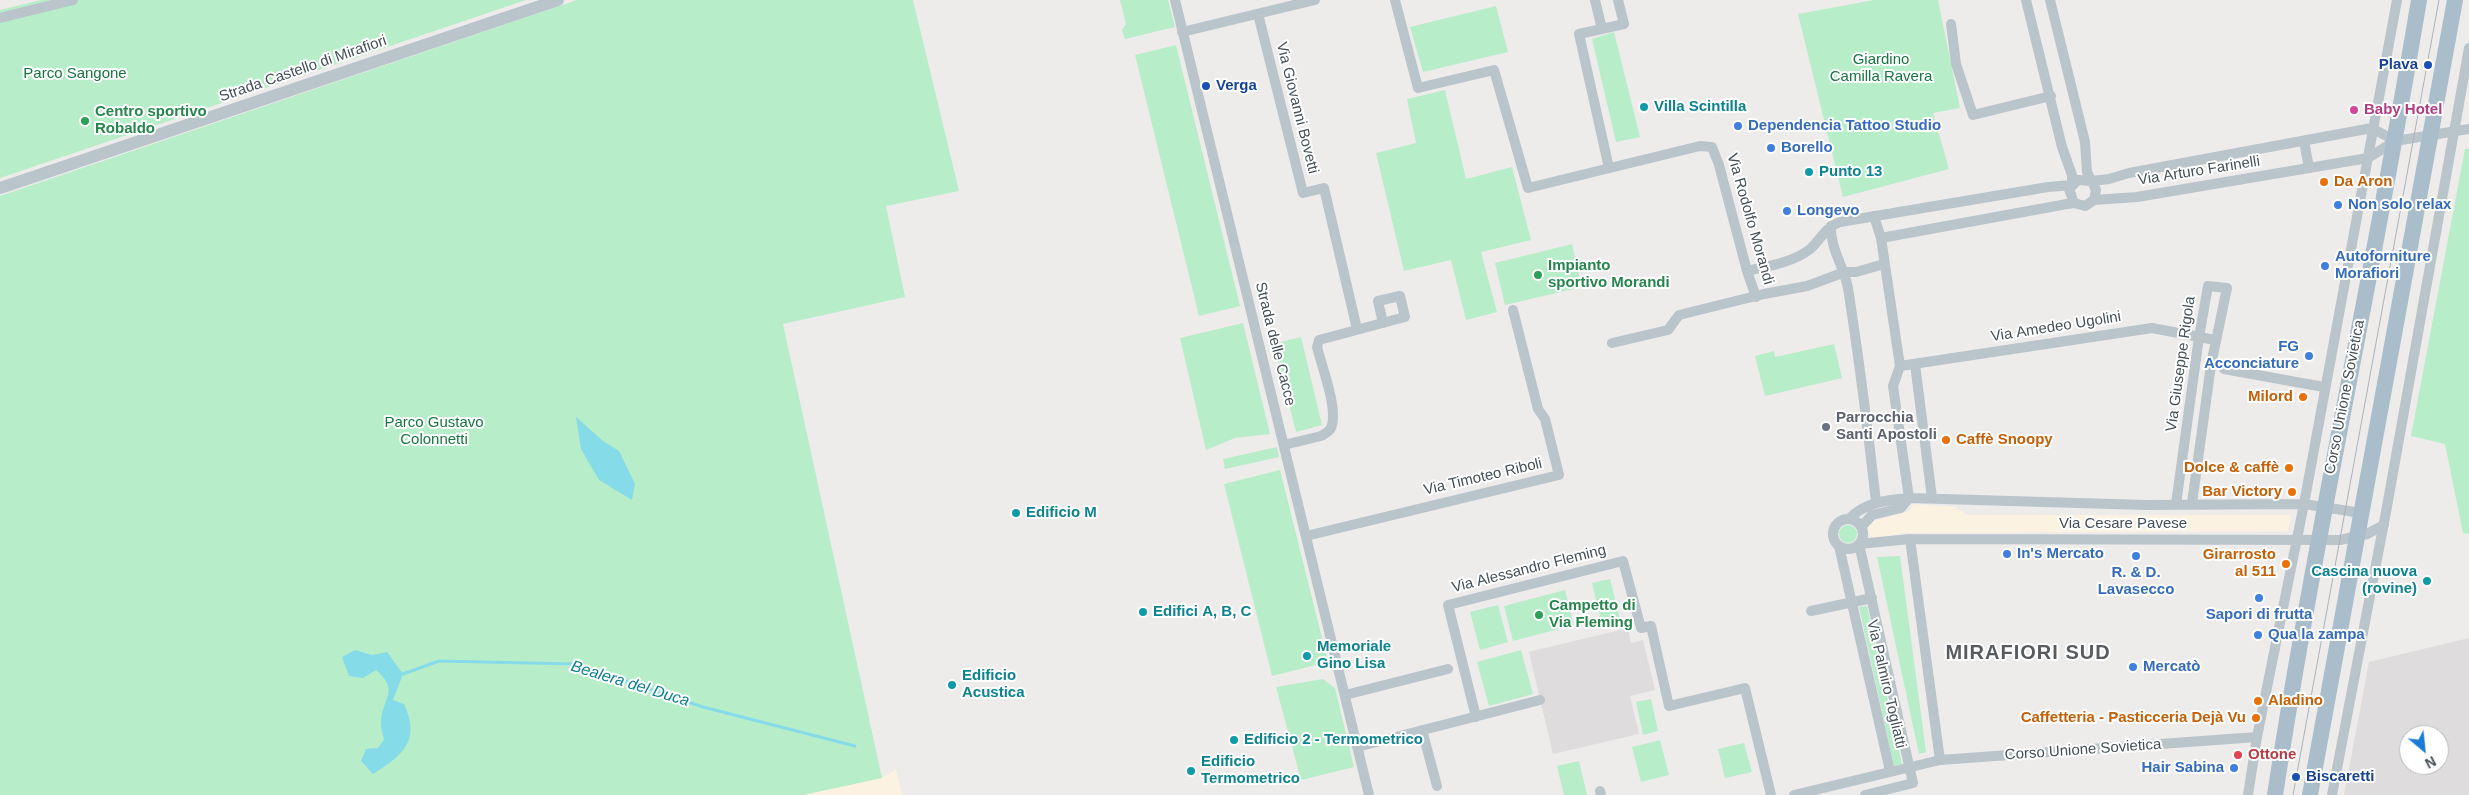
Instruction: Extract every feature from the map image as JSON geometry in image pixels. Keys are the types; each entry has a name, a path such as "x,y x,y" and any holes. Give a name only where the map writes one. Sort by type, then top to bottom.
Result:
{"main road":[{"name":"Corso Unione Sovietica","path":"2275,795 2317,540 2395,141 2419,0"},
{"path":"2310,795 2455,0"}],"street":[{"path":"0,18 73,0"},
{"name":"Strada Castello di Mirafiori","path":"0,188 558,0"},
{"name":"Strada delle Cacce","path":"1174,0 1369,795"},
{"path":"1182,32 1315,0"},
{"path":"1395,0 1418,88 1494,70 1528,188 1609,168 1579,34 1624,24 1618,0"},
{"path":"1595,0 1602,29"},
{"path":"2026,0 2062,147 2072,175 2072,185 2069,194 2074,203"},
{"path":"2050,0 2085,142 2087,172 2096,190 2094,200"},
{"name":"Corso Unione Sovietica","path":"2248,795 2257,737 2304,504 2324,387 2397,0"},
{"name":"Via Giovanni Bovetti","path":"1258,14 1303,193 1324,188 1357,329"},
{"path":"1951,24 1956,64 1973,115 2051,96"},
{"path":"2332,795 2384,524 2469,48"},
{"path":"2372,128 2395,141 2469,129"},
{"name":"Via Arturo Farinelli","path":"1831,226 1840,222 2048,186 2072,185 2082,179 2091,181 2372,128"},
{"path":"2304,141 2308,168"},
{"name":"Via Arturo Farinelli","path":"1881,238 2074,203 2085,206 2094,200 2137,197 2368,158 2395,141"},
{"name":"Via Rodolfo Morandi","path":"1609,168 1700,146 1712,147 1720,165 1747,271 1756,297"},
{"path":"1861,527 1872,515 1901,508 1909,498 1893,386 1900,366 1881,238 1874,216"},
{"path":"1747,271 1796,258 1816,244 1831,226"},
{"path":"1831,226 1832,245 1845,272 1862,373 1876,502"},
{"path":"1612,343 1668,330 1679,316 1807,286 1845,272 1856,272 1884,264"},
{"name":"Via Giuseppe Rigola","path":"2176,504 2208,286 2227,288 2215,340 2192,504"},
{"name":"Via Timoteo Riboli","path":"1306,536 1559,474 1545,419 1538,409 1513,310"},
{"path":"1284,445 1322,436 1331,429 1333,411 1318,344 1323,338 1383,323"},
{"name":"Via Amedeo Ugolini","path":"1900,366 2152,328 2215,340"},
{"path":"1915,364 1932,498"},
{"name":"Corso Unione Sovietica","path":"2224,369 2324,387"},
{"name":"Via Cesare Pavese","path":"1849,520 1854,514 1876,502 1909,498 2146,505 2304,504 2361,513"},
{"path":"1849,520 1856,522 1861,527 1862,538 1859,544 1852,549 1839,546 1834,537 1834,528 1839,522 1849,520"},
{"name":"Via Cesare Pavese","path":"1859,544 1910,539 2297,538 2340,540 2367,534 2384,524"},
{"path":"1910,539 1940,760"},
{"name":"Via Palmiro Togliatti","path":"1859,544 1913,783 1865,795"},
{"name":"Via Palmiro Togliatti","path":"1839,546 1890,771"},
{"name":"Via Alessandro Fleming","path":"1476,717 1448,605 1623,561 1641,628 1652,626 1669,706 1745,688 1771,795"},
{"name":"Via Palmiro Togliatti","path":"1812,611 1872,598"},
{"path":"1345,695 1448,669"},
{"path":"1357,747 1540,700"},
{"path":"1422,730 1436,786"},
{"name":"Corso Unione Sovietica","path":"1910,767 1940,760 2257,737"},
{"name":"Via Palmiro Togliatti","path":"1794,795 1910,767"}],"shaded area":[{"path":"1913,504 1956,507 1967,515 2291,515 2288,531 1906,533 1872,538 1867,529 1874,521 1909,511"},
{"path":"1628,628 1631,643 1643,640 1655,690 1630,696 1639,734 1553,754 1529,652"},
{"path":"2469,638 2469,795 2344,795 2369,662"},
{"path":"896,769 902,795 803,795 882,778"}],"green space":[{"name":"Parco Sangone","path":"41,0 526,0 0,178 0,10"},
{"name":"Parco Gustavo Colonnetti","path":"577,0 913,0 959,191 886,206 905,297 783,324 882,778 803,795 0,795 0,196"},
{"path":"1120,0 1168,0 1175,27 1125,39 1122,30 1126,24"},
{"name":"Giardino Camilla Ravera","path":"1874,0 1938,0 1960,108 1933,113 1949,169 1843,197 1798,14"},
{"path":"1496,6 1508,52 1423,72 1410,27"},
{"path":"1614,32 1640,137 1616,142 1592,39"},
{"path":"1176,45 1240,306 1199,316 1135,55"},
{"path":"1445,90 1466,179 1512,167 1531,240 1481,252 1497,312 1466,320 1451,260 1404,271 1376,153 1416,143 1407,99"},
{"path":"2465,149 2469,149 2469,534 2463,533 2445,444 2411,436"},
{"name":"Impianto sportivo Morandi","path":"1572,244 1582,287 1505,305 1495,263"},
{"path":"1243,323 1270,434 1235,438 1206,450 1180,338"},
{"path":"1301,337 1322,425 1296,432 1274,346 1281,344 1281,342"},
{"path":"1834,344 1842,378 1765,396 1755,356 1774,351 1775,357"},
{"path":"1277,447 1279,457 1225,469 1223,459"},
{"path":"1280,470 1328,662 1272,676 1224,484"},
{"path":"1848,525 1854,528 1857,534 1854,540 1848,543 1842,540 1839,534 1842,528"},
{"path":"1900,556 1926,752 1919,754 1877,557"},
{"path":"1610,579 1620,619 1602,624 1592,583"},
{"name":"Campetto di Via Fleming","path":"1565,590 1574,625 1513,641 1504,606"},
{"name":"Campetto di Via Fleming","path":"1498,605 1508,642 1480,650 1470,612"},
{"path":"1867,606 1902,764 1894,766 1859,607"},
{"path":"1521,650 1533,694 1489,706 1477,662"},
{"path":"1323,679 1335,688 1354,767 1301,780 1276,687"},
{"path":"1651,699 1658,731 1643,735 1636,702"},
{"path":"1660,740 1669,775 1641,782 1632,747"},
{"path":"1744,743 1752,772 1725,778 1718,749"},
{"path":"1579,761 1587,795 1564,795 1557,766"}],"water":[{"path":"576,417 603,441 619,451 635,484 632,500 599,480 581,449"},
{"path":"355,650 372,655 387,652 403,674 393,700 404,704 411,728 406,746 393,760 373,774 361,761 366,749 378,748 384,740 381,720 388,688 383,677 376,670 363,678 349,676 342,657"}],"waterway":[{"name":"Bealera del Duca","path":"403,674 439,661 575,664 703,707 855,746"}],"tram line":[{"path":"2293,795 2439,0"}],"place":[{"name":"Plava","path":"2428,65"},
{"name":"Verga","path":"1206,86"},
{"name":"Villa Scintilla","path":"1644,107"},
{"name":"Baby Hotel","path":"2354,110"},
{"name":"Centro sportivo Robaldo","path":"85,121"},
{"name":"Dependencia Tattoo Studio","path":"1738,126"},
{"name":"Borello","path":"1771,148"},
{"name":"Punto 13","path":"1809,172"},
{"name":"Da Aron","path":"2324,182"},
{"name":"Non solo relax","path":"2338,205"},
{"name":"Longevo","path":"1787,211"},
{"name":"Autoforniture Morafiori","path":"2325,266"},
{"name":"Impianto sportivo Morandi","path":"1538,275"},
{"name":"FG Acconciature","path":"2309,356"},
{"name":"Milord","path":"2303,397"},
{"name":"Parrocchia Santi Apostoli","path":"1826,427"},
{"name":"Caffè Snoopy","path":"1946,440"},
{"name":"Dolce & caffè","path":"2289,468"},
{"name":"Bar Victory","path":"2292,492"},
{"name":"Edificio M","path":"1016,513"},
{"name":"In's Mercato","path":"2007,554"},
{"name":"R. & D. Lavasecco","path":"2136,556"},
{"name":"Girarrosto al 511","path":"2286,564"},
{"name":"Cascina nuova (rovine)","path":"2427,581"},
{"name":"Sapori di frutta","path":"2259,598"},
{"name":"Edifici A, B, C","path":"1143,612"},
{"name":"Campetto di Via Fleming","path":"1539,615"},
{"name":"Qua la zampa","path":"2258,635"},
{"name":"Memoriale Gino Lisa","path":"1307,656"},
{"name":"Mercatò","path":"2133,667"},
{"name":"Edificio Acustica","path":"952,685"},
{"name":"Aladino","path":"2258,701"},
{"name":"Caffetteria - Pasticceria Dejà Vu","path":"2256,718"},
{"name":"Edificio 2 - Termometrico","path":"1234,740"},
{"name":"Ottone","path":"2238,755"},
{"name":"Hair Sabina","path":"2234,768"},
{"name":"Edificio Termometrico","path":"1191,771"},
{"name":"Biscaretti","path":"2296,777"}],"district":[{"name":"MIRAFIORI SUD","path":"2028,653"}]}
